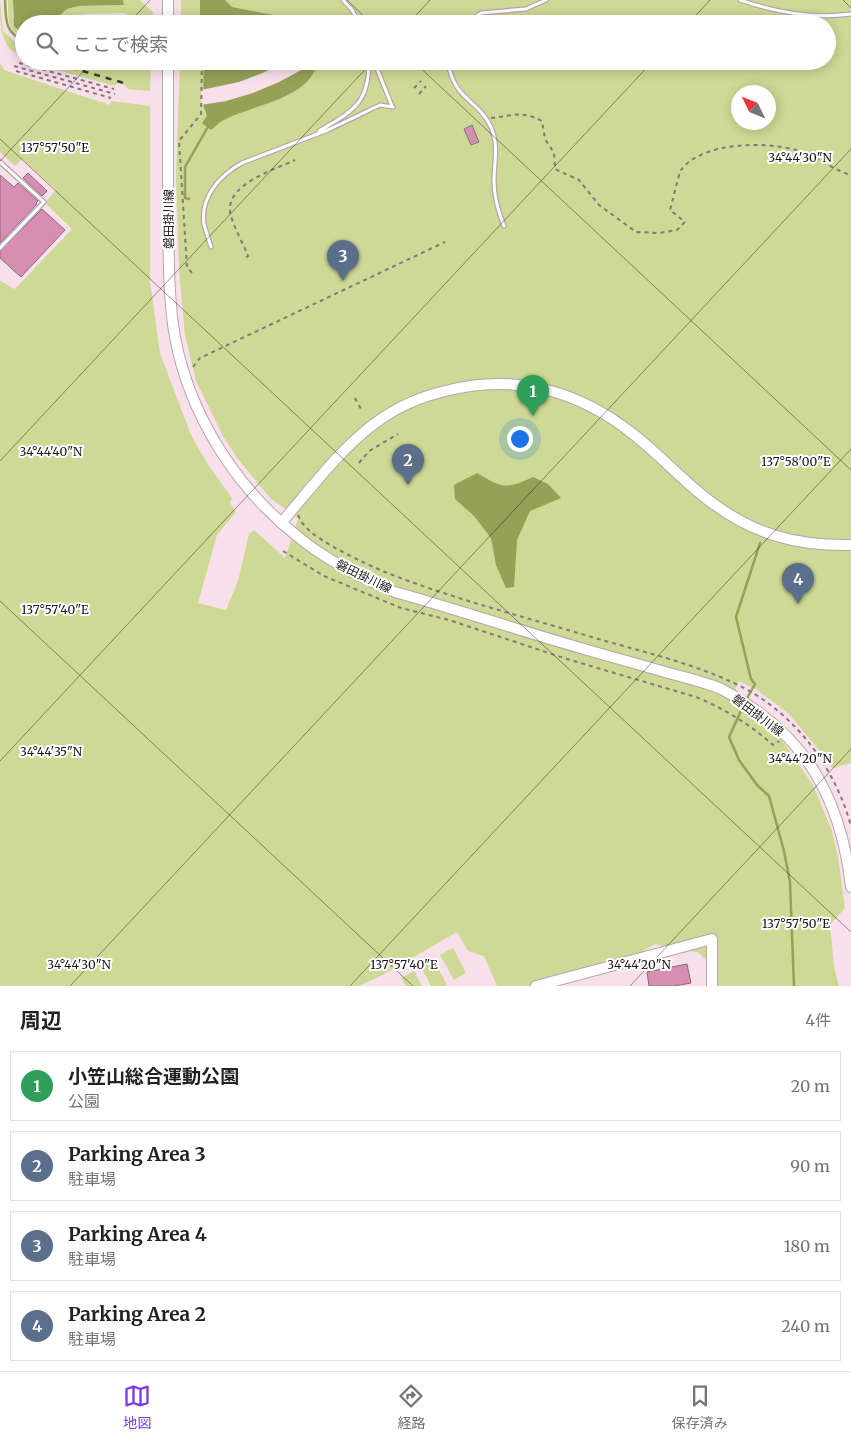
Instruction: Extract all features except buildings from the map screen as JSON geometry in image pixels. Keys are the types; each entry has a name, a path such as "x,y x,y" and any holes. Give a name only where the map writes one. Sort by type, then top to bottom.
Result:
{"main road":[{"path":"168,0 168,15"},
{"name":"磐田掛川線","path":"168,70 169,290 173,323 180,357 195,401 215,441 245,484 281,523 298,538 323,555 395,592 720,689 752,707 786,736 813,769 832,805 845,844 851,887"},
{"path":"281,523 348,447 373,424 387,415 412,401 434,394 457,388 503,383 549,391 595,408 634,434 707,499 755,528 793,542 824,546 851,545"},
{"path":"536,986 712,939 712,986"}],"lane":[{"path":"343,0 355,15"},
{"path":"479,15 526,9 546,0"},
{"path":"740,0 790,13 815,15 851,14"},
{"path":"312,135 350,112 359,103 368,84 369,70"},
{"path":"211,247 204,223 204,211 208,198 222,176 242,162 328,130 380,105 393,106 378,70"},
{"path":"450,70 453,81 460,93 481,111 492,128 495,141 494,189 504,226"},
{"path":"0,162 44,202 0,248"}],"path":[{"path":"29,70 116,94"},
{"path":"45,70 114,89"},
{"path":"192,273 187,266 179,141 201,114 202,70"},
{"path":"16,71 111,98"},
{"path":"414,88 421,81"},
{"path":"419,94 426,86"},
{"path":"486,118 529,114 542,120 545,139 554,153 555,169 579,180 599,205 636,232 659,233 677,230 685,222 670,210 680,171 703,152 736,146 764,145 796,150 842,173 851,175"},
{"path":"246,257 248,256 231,217 230,206 233,196 246,183 295,160"},
{"path":"191,369 200,358 445,242"},
{"path":"355,398 362,411"},
{"path":"359,463 369,451 398,434"},
{"path":"283,551 324,576 387,603 458,623 696,697 713,704 748,726 772,745 786,736"}],"shaded area":[{"path":"0,0 3,31 15,42 15,53 5,42 0,18"},
{"path":"8,0 13,0 15,32 11,27 8,17"},
{"path":"13,0 123,0 124,5 79,6 67,9 60,15 15,15 14,26"},
{"path":"123,0 140,0 153,12 153,15 126,15 124,13 60,15 67,9 79,6 124,5"},
{"path":"181,0 851,0 851,763 833,768 829,765 830,763 788,713 757,690 739,681 731,700 751,713 781,739 813,785 832,831 838,857 845,908 830,925 834,967 839,986 709,986 708,962 698,952 655,944 625,962 536,986 497,986 484,956 468,951 457,932 379,977 358,986 0,986 0,281 15,289 72,229 45,203 56,190 22,159 15,166 0,152 0,63 4,70 110,105 111,101 150,106 150,282 160,353 191,435 207,463 232,498 230,503 236,512 217,535 198,603 226,610 238,581 249,534 254,530 285,558 298,519 270,498 238,459 223,436 196,381 185,335 179,269 176,177 180,70 836,70 836,15 181,15"},
{"path":"200,0 225,0 232,7 273,15 200,15"},
{"path":"57,70 151,70 150,91 128,89 125,85 116,83 115,86"},
{"path":"204,70 315,70 304,84 292,93 236,114 219,123 211,130 202,123 207,116 203,104"},
{"path":"477,473 504,486 516,484 533,477 548,484 561,498 530,511 517,540 514,587 506,588 496,565 491,538 474,516 455,499 454,485"},
{"path":"453,948 466,973 454,980 440,955"},
{"path":"434,960 447,985 445,986 431,986 421,967"},
{"path":"414,971 422,986 406,986 401,978"}],"pier":[{"path":"269,70 301,70 253,93 226,101 201,105 201,90 239,82"}],"waterway":[{"path":"5,0 7,24 15,35"},
{"path":"189,199 185,198 185,167 209,125"},
{"path":"746,700 755,684 751,679 736,617 760,543"},
{"path":"744,704 729,737 739,760 757,785 769,796 784,851 790,882 794,986"}],"railway":[{"path":"79,70 124,83"}],"place":[{"name":"Parking Area 4","path":"343,281"},
{"name":"小笠山総合運動公園","path":"533,416"},
{"name":"Parking Area 3","path":"408,485"},
{"name":"Parking Area 2","path":"798,604"}]}
